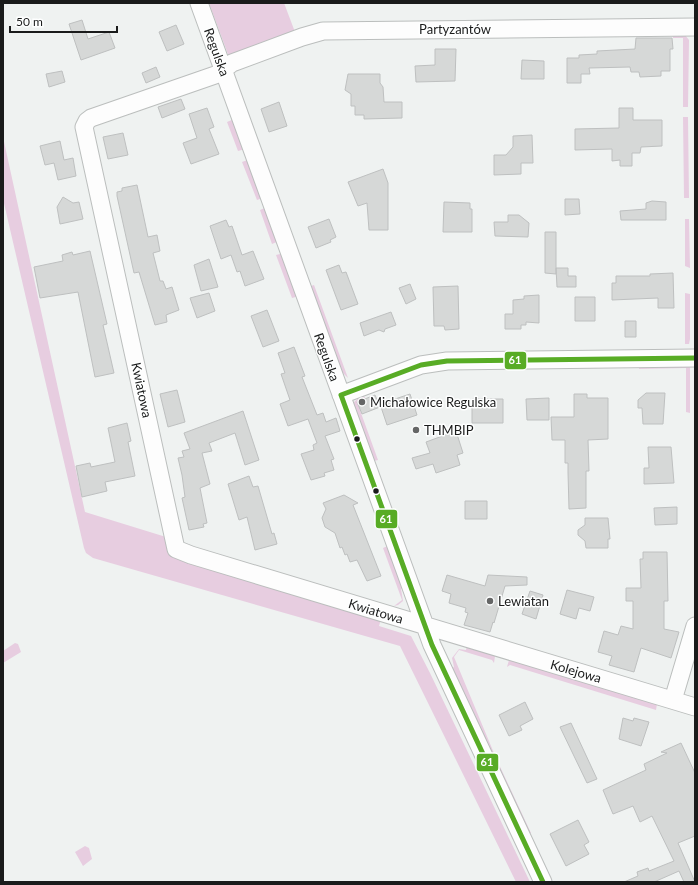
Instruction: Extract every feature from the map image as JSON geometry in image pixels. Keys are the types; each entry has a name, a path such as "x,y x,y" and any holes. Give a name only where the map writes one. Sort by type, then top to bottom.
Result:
{"street":[{"name":"Regulska","path":"199,3 425,626 543,882"},
{"name":"Partyzantów","path":"224,70 232,63 302,37 323,31 695,27"},
{"name":"Kwiatowa","path":"224,70 218,74 90,118 84,125 174,545 178,550 191,555 425,626"},
{"path":"341,395 415,368 447,361 695,358"},
{"name":"Kolejowa","path":"425,626 695,707"},
{"path":"673,700 695,626"},
{"path":"439,659 444,645 457,636"}],"shaded area":[{"path":"209,3 284,3 295,32 229,57"},
{"path":"672,34 685,35 689,40 688,107 683,107 683,38 673,38"},
{"path":"683,117 688,117 689,198 684,198"},
{"path":"234,119 245,149 238,151 227,122"},
{"path":"3,137 85,512 166,537 170,554 381,619 379,626 411,636 530,882 516,882 400,646 93,558 86,553 3,199"},
{"path":"250,159 263,198 257,200 242,162"},
{"path":"267,207 279,241 272,244 260,210"},
{"path":"685,219 689,219 690,268 685,266"},
{"path":"284,253 299,296 292,298 276,255"},
{"path":"314,285 348,378 341,371 311,286"},
{"path":"685,293 690,294 689,344 685,344"},
{"path":"639,365 690,366 690,413 686,412 686,368 639,369"},
{"path":"363,394 365,398 357,402 378,460 374,461 353,403"},
{"path":"390,545 405,587 401,589 403,601 394,606 402,600 383,548"},
{"path":"15,643 18,644 21,652 3,663 3,651"},
{"path":"467,645 493,653 495,656 494,663 492,660 459,650 454,657 496,758 531,833 527,834 450,669 454,667 452,658 459,649 466,650"},
{"path":"512,659 657,704 656,710 510,665 507,667 509,660"},
{"path":"85,846 89,848 92,859 83,866 75,852"}],"building":[{"path":"82,20 88,39 109,32 115,48 81,60 69,24"},
{"path":"176,25 184,44 167,51 159,32"},
{"path":"636,38 672,38 673,49 670,49 670,71 661,71 661,76 640,77 639,72 631,72 630,67 589,68 590,74 581,74 581,83 567,83 567,58 579,58 579,55 597,54 597,51 635,49"},
{"path":"435,49 456,49 455,81 416,82 415,66 435,65"},
{"path":"522,60 544,61 544,79 521,79"},
{"path":"156,67 160,77 146,83 142,73"},
{"path":"62,71 65,82 49,87 46,74"},
{"path":"348,74 380,74 380,83 383,87 384,102 402,102 402,118 364,119 364,115 355,115 355,106 351,106 351,94 345,90"},
{"path":"181,99 185,109 162,118 158,107"},
{"path":"279,102 287,126 269,132 261,109"},
{"path":"207,108 214,127 209,129 219,154 191,164 183,143 197,138 189,114"},
{"path":"619,108 633,108 633,120 662,120 662,146 641,147 640,153 632,153 632,166 620,166 620,160 612,161 612,149 575,150 575,129 619,128"},
{"path":"123,133 128,155 108,159 103,137"},
{"path":"532,135 533,163 521,163 521,174 494,175 494,155 506,155 513,147 513,136"},
{"path":"60,141 64,160 73,158 76,176 58,180 54,163 45,165 40,146"},
{"path":"383,169 388,183 388,230 369,230 367,203 358,206 348,182"},
{"path":"137,185 148,237 157,235 160,251 153,253 160,281 163,281 166,289 172,287 179,310 166,315 167,322 155,325 139,272 134,273 117,196 117,192 122,191 122,188"},
{"path":"63,197 73,203 79,202 83,219 60,224 57,207"},
{"path":"565,199 579,199 580,214 565,215"},
{"path":"652,201 666,202 666,220 621,220 620,211 646,209 646,203"},
{"path":"444,202 470,203 470,209 472,209 472,232 443,232"},
{"path":"508,215 519,215 529,223 528,237 495,236 494,222 508,222"},
{"path":"329,219 336,237 330,240 331,242 316,248 308,227"},
{"path":"226,220 229,227 232,226 242,255 253,251 264,279 245,286 240,271 237,272 231,255 221,259 210,226"},
{"path":"545,232 556,232 556,274 545,273"},
{"path":"90,251 107,324 103,325 114,373 95,377 78,292 40,298 34,267 63,261 62,255 72,252 73,255"},
{"path":"209,259 218,287 201,291 194,265"},
{"path":"339,265 342,273 346,272 358,304 341,310 326,270"},
{"path":"556,268 568,268 568,276 576,276 576,287 557,287"},
{"path":"673,273 674,308 658,308 658,298 612,300 612,283 616,283 616,276 650,276 650,274"},
{"path":"410,284 416,299 406,304 399,288"},
{"path":"458,286 459,329 445,330 444,326 434,326 433,287"},
{"path":"209,293 215,311 197,318 190,298"},
{"path":"539,295 539,323 526,322 526,325 521,325 521,329 505,329 505,314 513,314 513,300 524,299 524,296"},
{"path":"575,297 595,297 595,321 575,321"},
{"path":"267,310 279,341 263,347 251,316"},
{"path":"391,312 396,325 385,329 384,332 379,330 364,336 360,323"},
{"path":"625,321 636,321 636,337 625,337"},
{"path":"294,347 305,376 302,377 317,415 323,413 326,422 336,418 340,431 325,436 334,459 331,460 334,470 324,473 325,476 311,480 301,454 314,450 313,445 317,443 308,419 288,426 280,404 290,400 281,374 285,373 278,353"},
{"path":"177,390 185,422 168,427 160,394"},
{"path":"646,393 665,393 663,424 643,424 642,408 638,408 638,400"},
{"path":"410,394 417,415 387,425 380,404"},
{"path":"574,394 587,394 587,398 608,398 608,439 588,440 589,471 586,471 586,508 569,509 568,463 565,463 565,440 552,440 551,417 574,417"},
{"path":"375,395 380,407 362,414 357,402"},
{"path":"549,398 549,420 527,420 526,399"},
{"path":"472,399 503,399 503,423 472,423"},
{"path":"243,411 259,460 245,465 235,433 209,443 212,451 202,453 210,484 200,488 207,523 203,524 204,527 189,530 182,498 185,497 178,458 184,457 182,451 190,449 184,433"},
{"path":"127,423 131,441 128,442 135,476 105,482 107,491 82,497 76,466 90,463 91,467 115,462 108,428"},
{"path":"456,431 463,453 457,455 460,465 436,473 433,464 416,469 412,458 430,453 426,442"},
{"path":"648,447 671,447 674,483 644,484 644,468 649,468"},
{"path":"249,476 253,487 258,486 272,534 274,533 277,544 255,550 247,517 239,520 228,484"},
{"path":"344,495 358,503 353,505 381,576 367,581 357,560 350,562 342,547 340,548 335,533 325,527 322,518 326,509 323,503"},
{"path":"465,501 487,501 487,519 465,519"},
{"path":"677,507 677,524 655,525 654,508"},
{"path":"585,518 608,518 610,539 608,539 608,548 586,548 585,541 578,535 578,530 585,525"},
{"path":"643,552 667,552 668,601 664,601 664,629 679,632 671,658 641,648 634,672 609,665 612,656 598,652 604,631 618,635 621,626 633,629 633,601 626,601 626,588 641,588 640,559 643,559"},
{"path":"447,575 485,586 488,575 527,577 527,585 505,586 490,632 464,625 468,613 465,612 466,608 449,603 451,594 442,591"},
{"path":"567,590 594,597 590,611 579,608 576,619 560,614"},
{"path":"530,591 543,595 536,619 522,614"},
{"path":"525,702 533,719 520,726 522,730 509,736 499,715"},
{"path":"623,718 633,721 634,718 649,722 641,746 619,739"},
{"path":"571,723 597,779 587,783 560,727"},
{"path":"681,743 695,773 695,836 678,843 695,882 684,882 679,871 654,882 624,882 638,876 637,872 648,868 649,871 674,861 652,816 640,822 633,806 613,814 603,790 646,770 644,764 667,753 661,752"},
{"path":"578,820 589,842 584,845 589,854 566,866 550,834"}],"transit line":[{"name":"61","path":"341,395 421,365 447,361 695,358"},
{"name":"61","path":"341,395 432,645 543,882"}],"place":[{"name":"Michałowice Regulska","path":"362,402"},
{"name":"THMBIP","path":"416,430"},
{"name":"Lewiatan","path":"490,601"}]}
